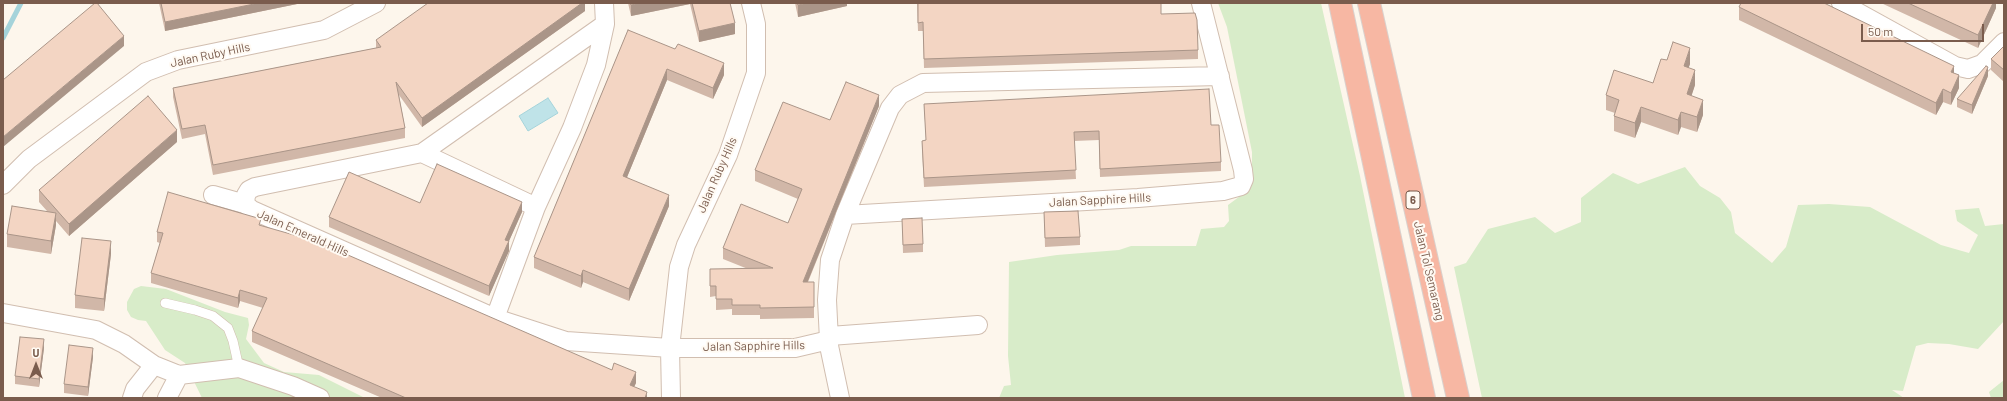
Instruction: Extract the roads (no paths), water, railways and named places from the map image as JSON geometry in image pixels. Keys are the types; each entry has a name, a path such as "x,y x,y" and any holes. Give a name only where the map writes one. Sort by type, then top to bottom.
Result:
{"highway":[{"path":"1340,3 1424,398"},
{"name":"Jalan Tol Semarang","path":"1369,3 1458,398"}],"street":[{"name":"Jalan Ruby Hills","path":"3,184 29,158 146,72 178,60 324,30 376,3"},
{"path":"495,318 536,207 572,128 596,65 605,24 604,3"},
{"name":"Jalan Ruby Hills","path":"671,398 670,348 679,267 686,245 728,155 756,73 756,24 751,3"},
{"name":"Jalan Sapphire Hills","path":"845,215 1138,198 1234,190 1241,186 1244,174 1201,3"},
{"path":"1841,3 1955,66 1968,69 1982,64 2004,42"},
{"name":"Jalan Emerald Hills","path":"605,24 422,153 255,187 249,190 246,195 245,204 252,210 495,318 566,341 670,348"},
{"path":"840,398 829,339 827,300 830,260 845,215 890,108 900,95 923,83 1220,76"},
{"path":"422,153 536,207"},
{"path":"213,195 245,204"},
{"path":"3,313 96,330 124,344 154,365 179,374 239,368 293,386 320,398"},
{"name":"Jalan Sapphire Hills","path":"670,348 795,348 829,339 978,325"},
{"path":"132,398 135,389 154,365"},
{"path":"167,398 179,374"}],"lane":[{"path":"165,303 213,316 228,328 233,341 239,368"}],"water":[{"path":"548,98 558,113 528,131 519,116"}],"waterway":[{"path":"3,38 21,3"}]}
